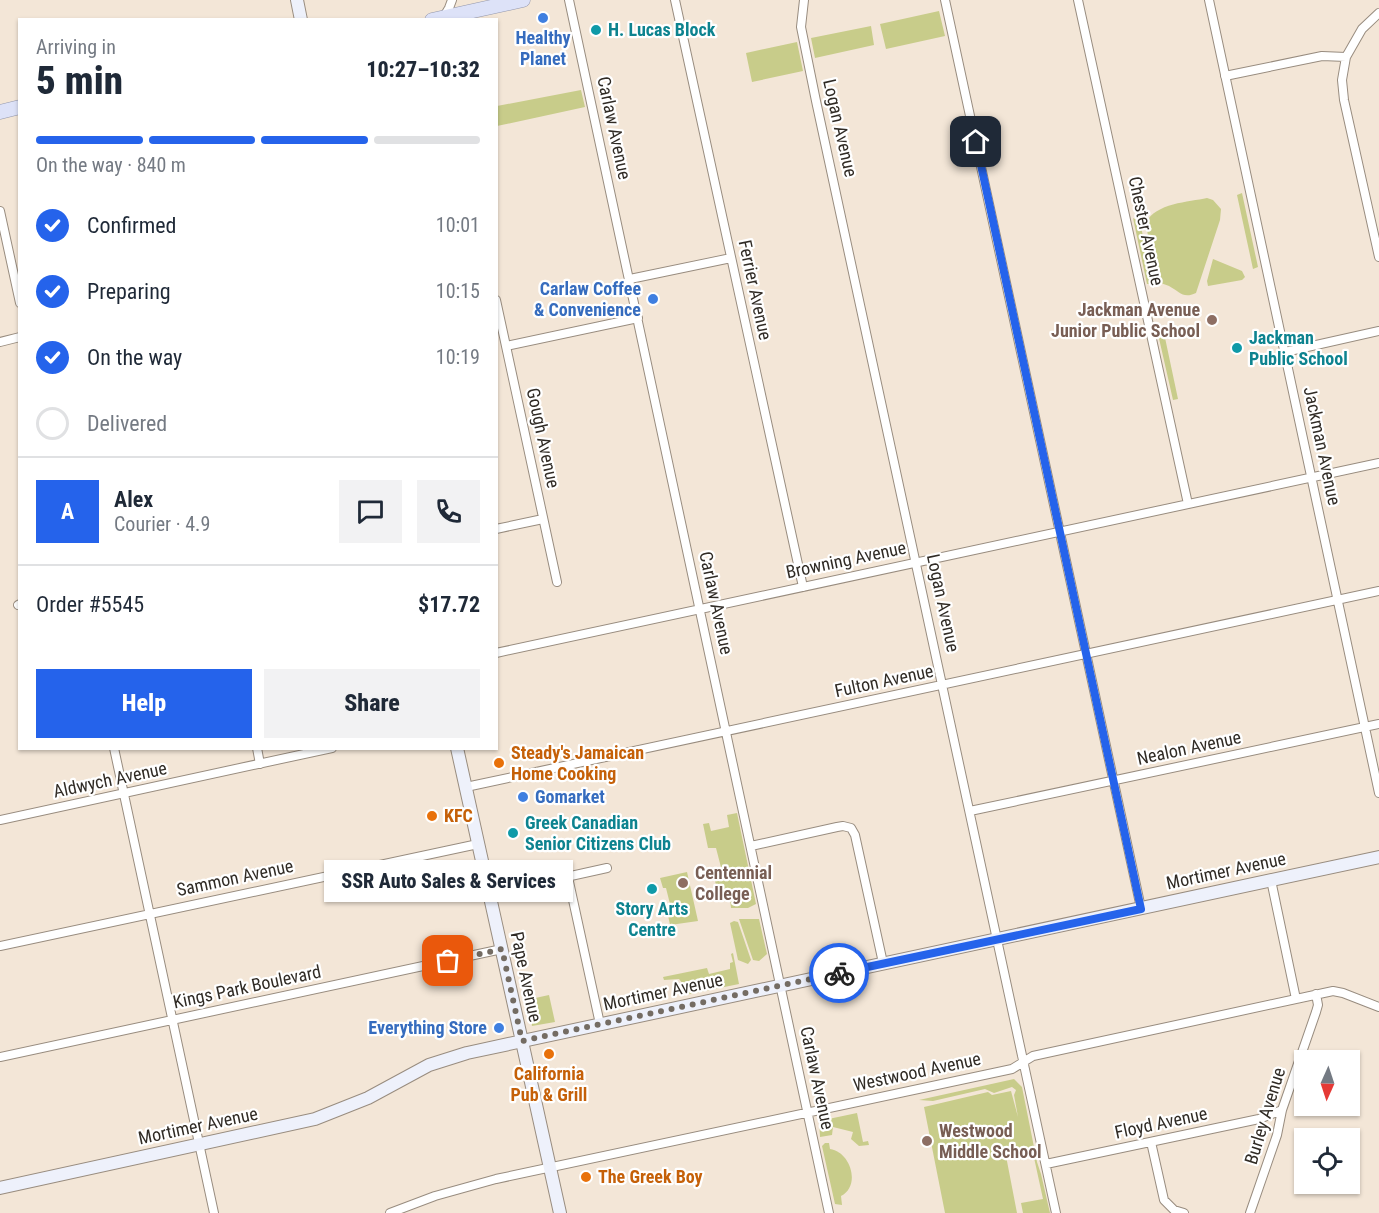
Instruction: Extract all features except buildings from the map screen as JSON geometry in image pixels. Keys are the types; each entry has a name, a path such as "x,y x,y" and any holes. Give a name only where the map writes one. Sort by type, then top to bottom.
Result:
{"main road":[{"path":"443,18 523,0"},
{"path":"0,112 18,108"}],"street":[{"path":"297,0 301,18"},
{"path":"440,18 450,8 452,0"},
{"name":"Carlaw Avenue","path":"569,0 829,1213"},
{"name":"Ferrier Avenue","path":"675,0 803,586"},
{"name":"Logan Avenue","path":"804,0 801,27 1056,1213"},
{"path":"945,0 1141,909"},
{"name":"Chester Avenue","path":"1078,0 1188,504"},
{"name":"Jackman Avenue","path":"1209,0 1379,793"},
{"path":"1379,14 1362,29 1346,57 1342,80 1344,99 1376,224 1379,257"},
{"path":"1225,76 1322,56 1346,57"},
{"path":"0,211 18,294"},
{"path":"630,279 731,258"},
{"name":"Gough Avenue","path":"498,309 557,582"},
{"path":"506,346 638,318"},
{"path":"1285,352 1379,331"},
{"path":"0,342 18,338"},
{"name":"Browning Avenue","path":"498,653 1379,463"},
{"path":"498,529 543,519"},
{"name":"Fulton Avenue","path":"466,787 1379,591"},
{"name":"Nealon Avenue","path":"970,812 1379,724"},
{"path":"114,750 214,1213"},
{"path":"257,750 260,764"},
{"name":"Aldwych Avenue","path":"0,820 124,795 323,750"},
{"name":"Pape Avenue","path":"457,750 560,1213"},
{"path":"751,846 843,826 851,828 855,835 883,963"},
{"name":"Sammon Avenue","path":"0,946 478,844"},
{"name":"Mortimer Avenue","path":"0,1188 315,1119 368,1098 412,1073 467,1053 1379,857"},
{"path":"489,894 607,868"},
{"path":"568,877 600,1024"},
{"path":"1271,880 1296,999"},
{"name":"Kings Park Boulevard","path":"0,1057 502,949"},
{"name":"Westwood Avenue","path":"390,1213 435,1196 496,1179 1012,1069 1033,1056 1316,994 1337,991 1379,1007"},
{"name":"Burley Avenue","path":"1250,1213 1316,1012 1318,1005 1316,994"},
{"name":"Floyd Avenue","path":"1046,1164 1259,1119 1282,1110"},
{"path":"1151,1142 1164,1200 1174,1210 1184,1213"}],"green space":[{"path":"939,11 945,36 886,49 880,24"},
{"path":"871,26 874,45 815,58 811,38"},
{"path":"797,42 803,71 752,82 746,53"},
{"path":"581,90 585,107 498,126 498,106"},
{"path":"1242,193 1258,267 1253,269 1237,195"},
{"path":"1207,198 1213,200 1221,209 1220,220 1196,293 1185,295 1155,281 1146,223 1150,216 1165,207"},
{"path":"1133,218 1140,222 1153,284 1147,284"},
{"path":"1213,259 1242,271 1245,277 1242,280 1208,286 1207,281"},
{"path":"1164,333 1178,399 1173,400 1158,334"},
{"path":"737,813 756,904 748,908 731,908 730,899 719,900 714,876 723,875 716,848 708,848 703,824 709,823 711,831 729,827 727,815"},
{"path":"687,872 698,921 670,925 666,906 670,904 666,888 663,888 660,878"},
{"path":"739,919 759,919 767,954 759,961 753,960"},
{"path":"738,922 751,960 748,964 738,960 730,923"},
{"path":"733,953 739,984 685,995 683,984 679,979 664,980 663,977 707,968 709,974 730,969"},
{"path":"549,995 555,1022 532,1026 526,1000"},
{"path":"1014,1079 1022,1087 1050,1213 1023,1213 1021,1203 1043,1199 1033,1153 1006,1156 1017,1213 945,1213 924,1107 988,1092 992,1095 1011,1091 1018,1117 1014,1095 1016,1090 1012,1087 994,1093 985,1089 933,1101 919,1100"},
{"path":"857,1113 863,1142 868,1141 869,1145 859,1146 851,1139 853,1132 833,1127 832,1135 820,1137 819,1121"},
{"path":"829,1143 830,1149 843,1156 851,1170 851,1185 841,1196 842,1205 835,1204 822,1146"}],"way so far":[{"path":"448,961 502,949 522,1041 839,973"}],"place":[{"name":"Healthy Planet","path":"543,18"},
{"name":"H. Lucas Block","path":"596,30"},
{"name":"Carlaw Coffee & Convenience","path":"653,299"},
{"name":"Jackman Avenue Junior Public School","path":"1212,320"},
{"name":"Jackman Public School","path":"1237,348"},
{"name":"Steady's Jamaican Home Cooking","path":"499,763"},
{"name":"Gomarket","path":"523,797"},
{"name":"KFC","path":"432,816"},
{"name":"Greek Canadian Senior Citizens Club","path":"513,833"},
{"name":"Centennial College","path":"683,883"},
{"name":"Story Arts Centre","path":"652,889"},
{"name":"SSR Auto Sales & Services","path":"448,961"},
{"name":"Everything Store","path":"499,1028"},
{"name":"California Pub & Grill","path":"549,1054"},
{"name":"Westwood Middle School","path":"927,1141"},
{"name":"The Greek Boy","path":"586,1177"}],"route":[{"path":"839,973 1141,909 976,142"}]}
